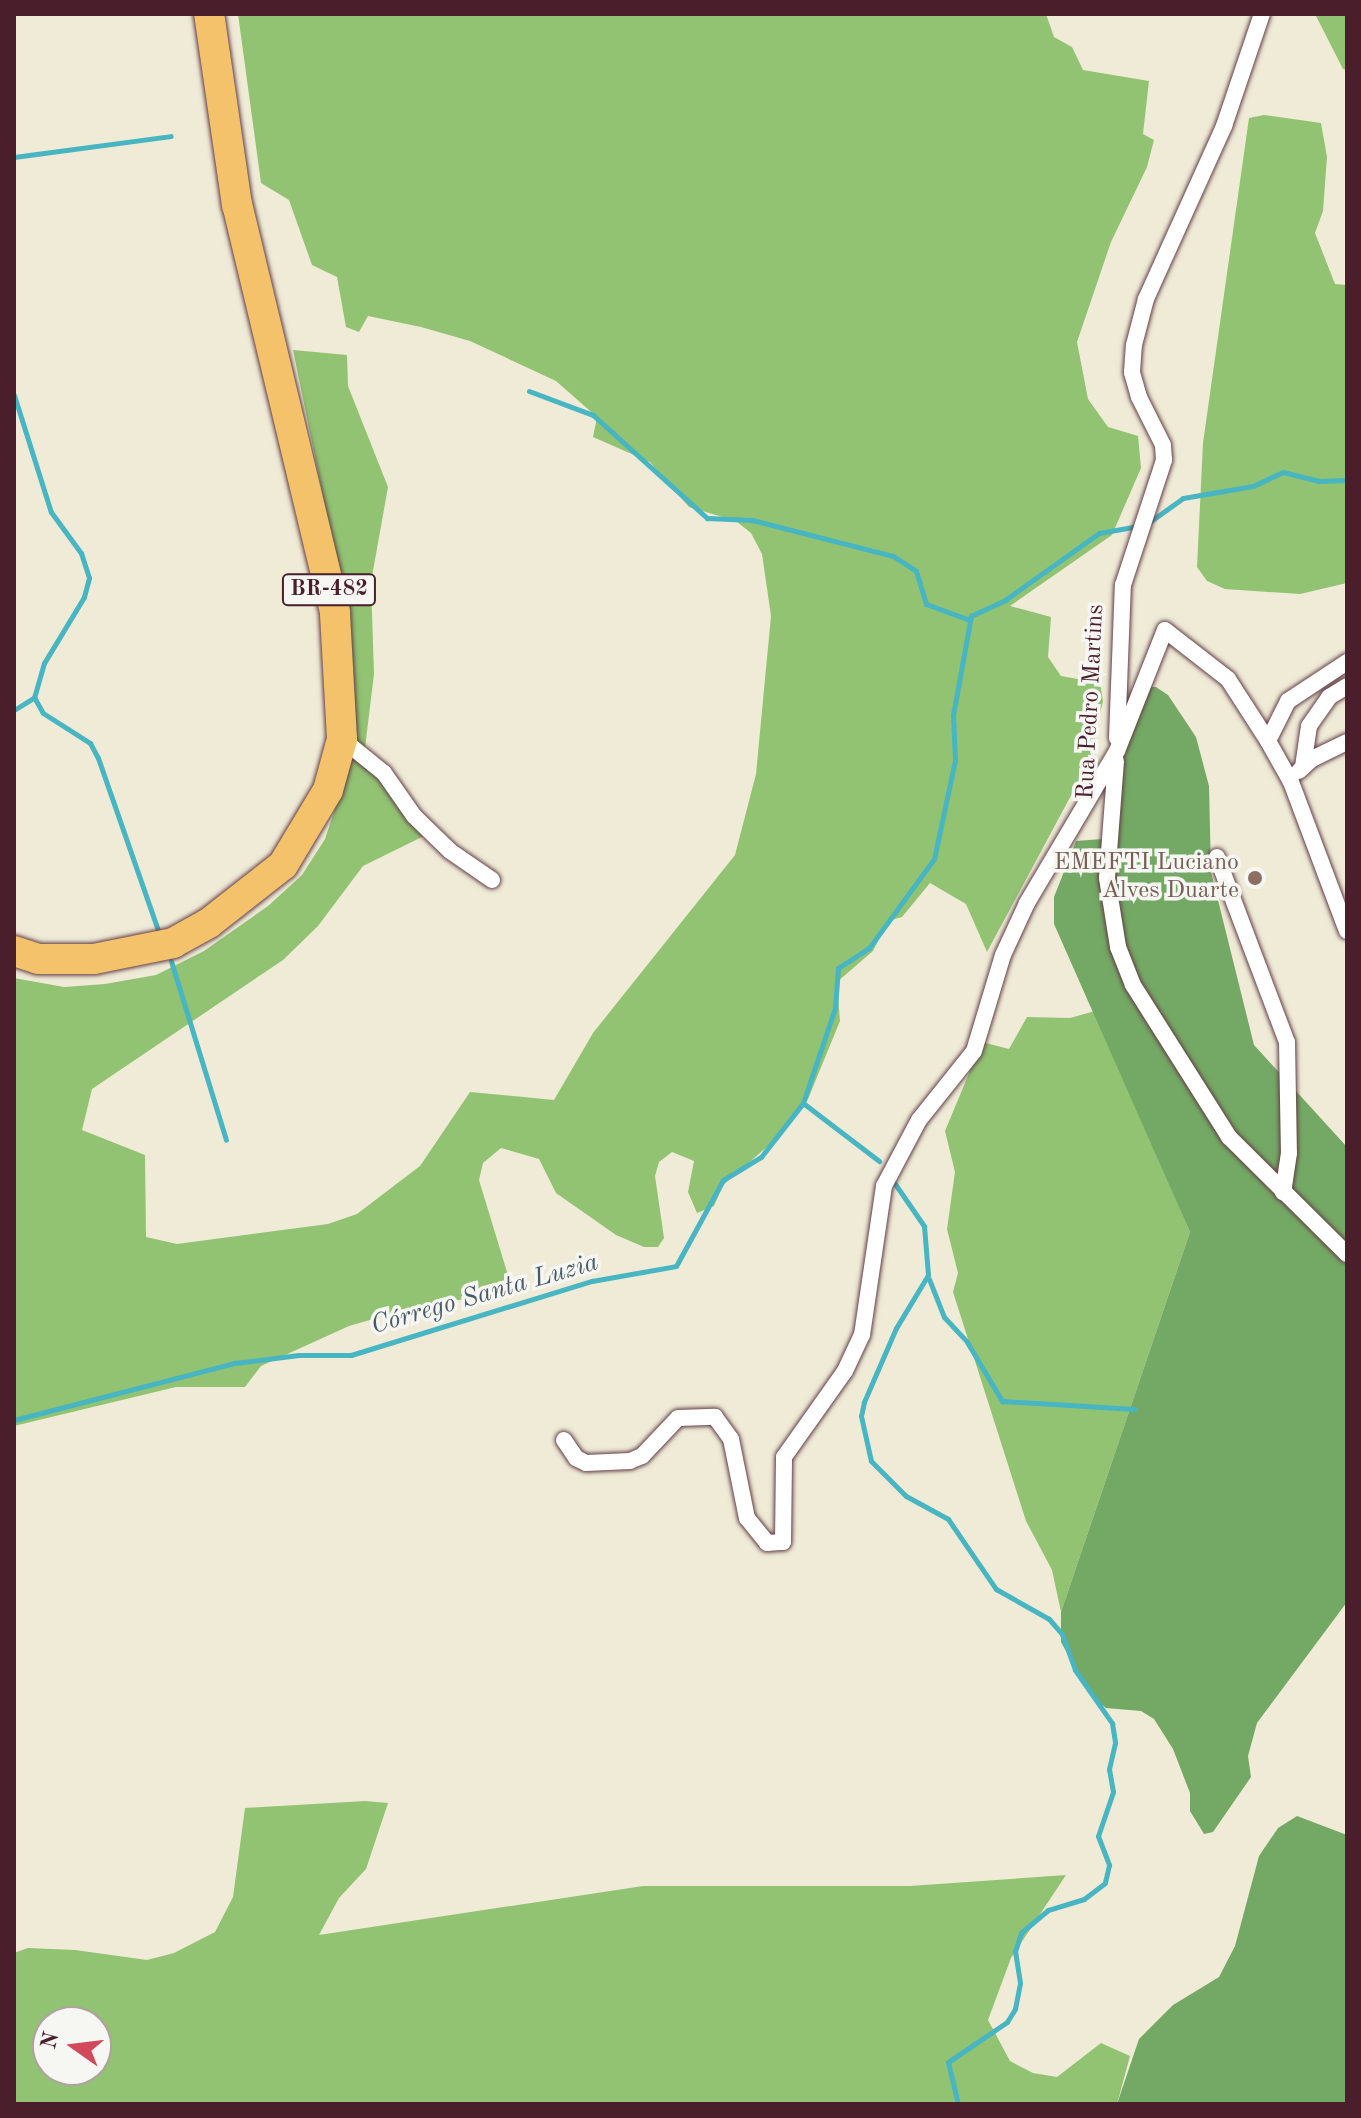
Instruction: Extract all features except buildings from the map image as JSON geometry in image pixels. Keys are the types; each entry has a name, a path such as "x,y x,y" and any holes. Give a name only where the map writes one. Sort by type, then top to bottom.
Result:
{"highway":[{"name":"BR-482","path":"14,951 38,959 94,959 173,943 209,923 283,865 328,790 342,739 335,612 237,205 209,14"}],"street":[{"name":"Rua Pedro Martins","path":"1262,14 1224,126 1146,299 1134,345 1132,372 1139,397 1163,445 1164,460 1137,537 1118,619 1117,751 1107,878 1118,947 1133,985 1198,1092 1229,1137 1347,1254"},
{"path":"564,1440 576,1458 586,1463 630,1461 642,1456 678,1418 715,1417 731,1439 747,1518 767,1543 783,1542 784,1457 845,1371 862,1335 884,1186 919,1120 974,1051 998,970 1027,903 1117,751 1165,630 1228,679 1268,741 1291,782 1347,931"},
{"path":"1268,741 1288,701 1347,662"},
{"path":"1303,767 1309,726 1329,697 1347,686"},
{"path":"342,739 384,773 414,816 450,851 492,880"},
{"path":"1291,782 1303,767 1347,742"},
{"path":"1217,857 1287,1042 1289,1153 1283,1193"}],"green space":[{"path":"238,14 1046,14 1054,37 1072,47 1083,70 1149,81 1143,134 1154,140 1147,167 1111,242 1077,342 1088,399 1108,427 1138,436 1141,468 1112,535 1010,606 1051,617 1048,657 1061,676 1100,683 1103,701 1089,762 987,952 966,904 930,883 902,917 888,921 873,951 837,982 840,1021 808,1099 768,1146 723,1185 714,1206 697,1213 688,1192 694,1161 672,1152 659,1162 655,1176 664,1238 658,1247 644,1247 616,1235 556,1193 539,1159 501,1148 483,1163 479,1180 507,1272 502,1285 474,1298 422,1305 349,1326 261,1366 245,1387 176,1387 14,1426 14,978 64,987 105,984 156,975 204,951 268,906 302,875 325,839 341,791 355,715 349,622 293,350 347,355 348,386 388,487 371,582 374,674 364,756 426,835 363,866 318,926 283,960 92,1089 82,1130 145,1155 146,1237 177,1244 328,1224 357,1214 420,1166 470,1092 554,1100 593,1033 735,855 756,774 771,616 762,554 751,533 736,521 689,507 650,462 593,437 597,417 556,381 470,341 421,327 368,316 359,332 346,327 337,277 312,265 289,200 261,183"},
{"path":"1315,14 1347,14 1347,70 1343,69"},
{"path":"1264,115 1321,123 1327,157 1323,211 1315,233 1335,284 1347,285 1347,583 1300,594 1225,589 1207,581 1197,567 1203,443 1249,118"},
{"path":"1141,687 1156,687 1168,695 1196,737 1209,786 1211,872 1254,1045 1347,1147 1347,1602 1257,1723 1248,1756 1251,1777 1213,1832 1204,1834 1190,1811 1190,1793 1173,1749 1154,1719 1141,1711 1106,1708 1090,1695 1061,1642 1061,1612 1190,1232 1054,924 1054,897 1076,841 1102,839"},
{"path":"1095,1011 1190,1232 1061,1612 1052,1570 1026,1521 953,1292 958,1273 947,1229 955,1172 945,1131 982,1042 1009,1049 1027,1017 1070,1018"},
{"path":"365,1801 388,1803 366,1869 339,1898 319,1935 643,1886 910,1886 1066,1875 1011,1958 988,2020 1010,2061 1033,2073 1057,2077 1101,2043 1130,2056 1117,2104 14,2104 14,1953 28,1948 75,1950 147,1960 174,1953 215,1932 233,1897 245,1808"},
{"path":"1297,1816 1347,1835 1347,2104 1117,2104 1139,2039 1173,2005 1219,1977 1235,1946 1259,1856 1278,1828"}],"waterway":[{"path":"14,157 171,136"},
{"path":"529,391 593,415 707,518 752,520 893,556 916,571 926,604 970,620"},
{"path":"14,395 51,512 81,553 89,578 84,597 44,663 34,697 43,713 90,743 98,758 158,930"},
{"name":"Córrego Santa Luzia","path":"1148,523 1183,498 1253,486 1283,472 1319,481 1347,480"},
{"name":"Córrego Santa Luzia","path":"14,1420 235,1363 299,1355 351,1355 592,1281 676,1266 723,1180 761,1157 803,1103 835,1008 838,968 869,948 934,859 955,760 953,715 971,616 1005,600 1099,533 1138,526"},
{"path":"14,710 33,698"},
{"path":"171,961 226,1140"},
{"path":"803,1103 879,1161"},
{"path":"893,1181 924,1226 928,1275 896,1328 864,1402 861,1416 871,1461 906,1496 948,1519 996,1589 1049,1619 1062,1634 1075,1670 1112,1723 1115,1743 1109,1769 1113,1792 1098,1836 1109,1865 1105,1883 1084,1899 1048,1910 1021,1933 1015,1951 1020,1983 1015,2009 1007,2022 948,2062 958,2104"},
{"path":"929,1279 944,1317 967,1342 1002,1401 1135,1409"}],"place":[{"name":"EMEFTI Luciano Alves Duarte","path":"1255,878"}]}
